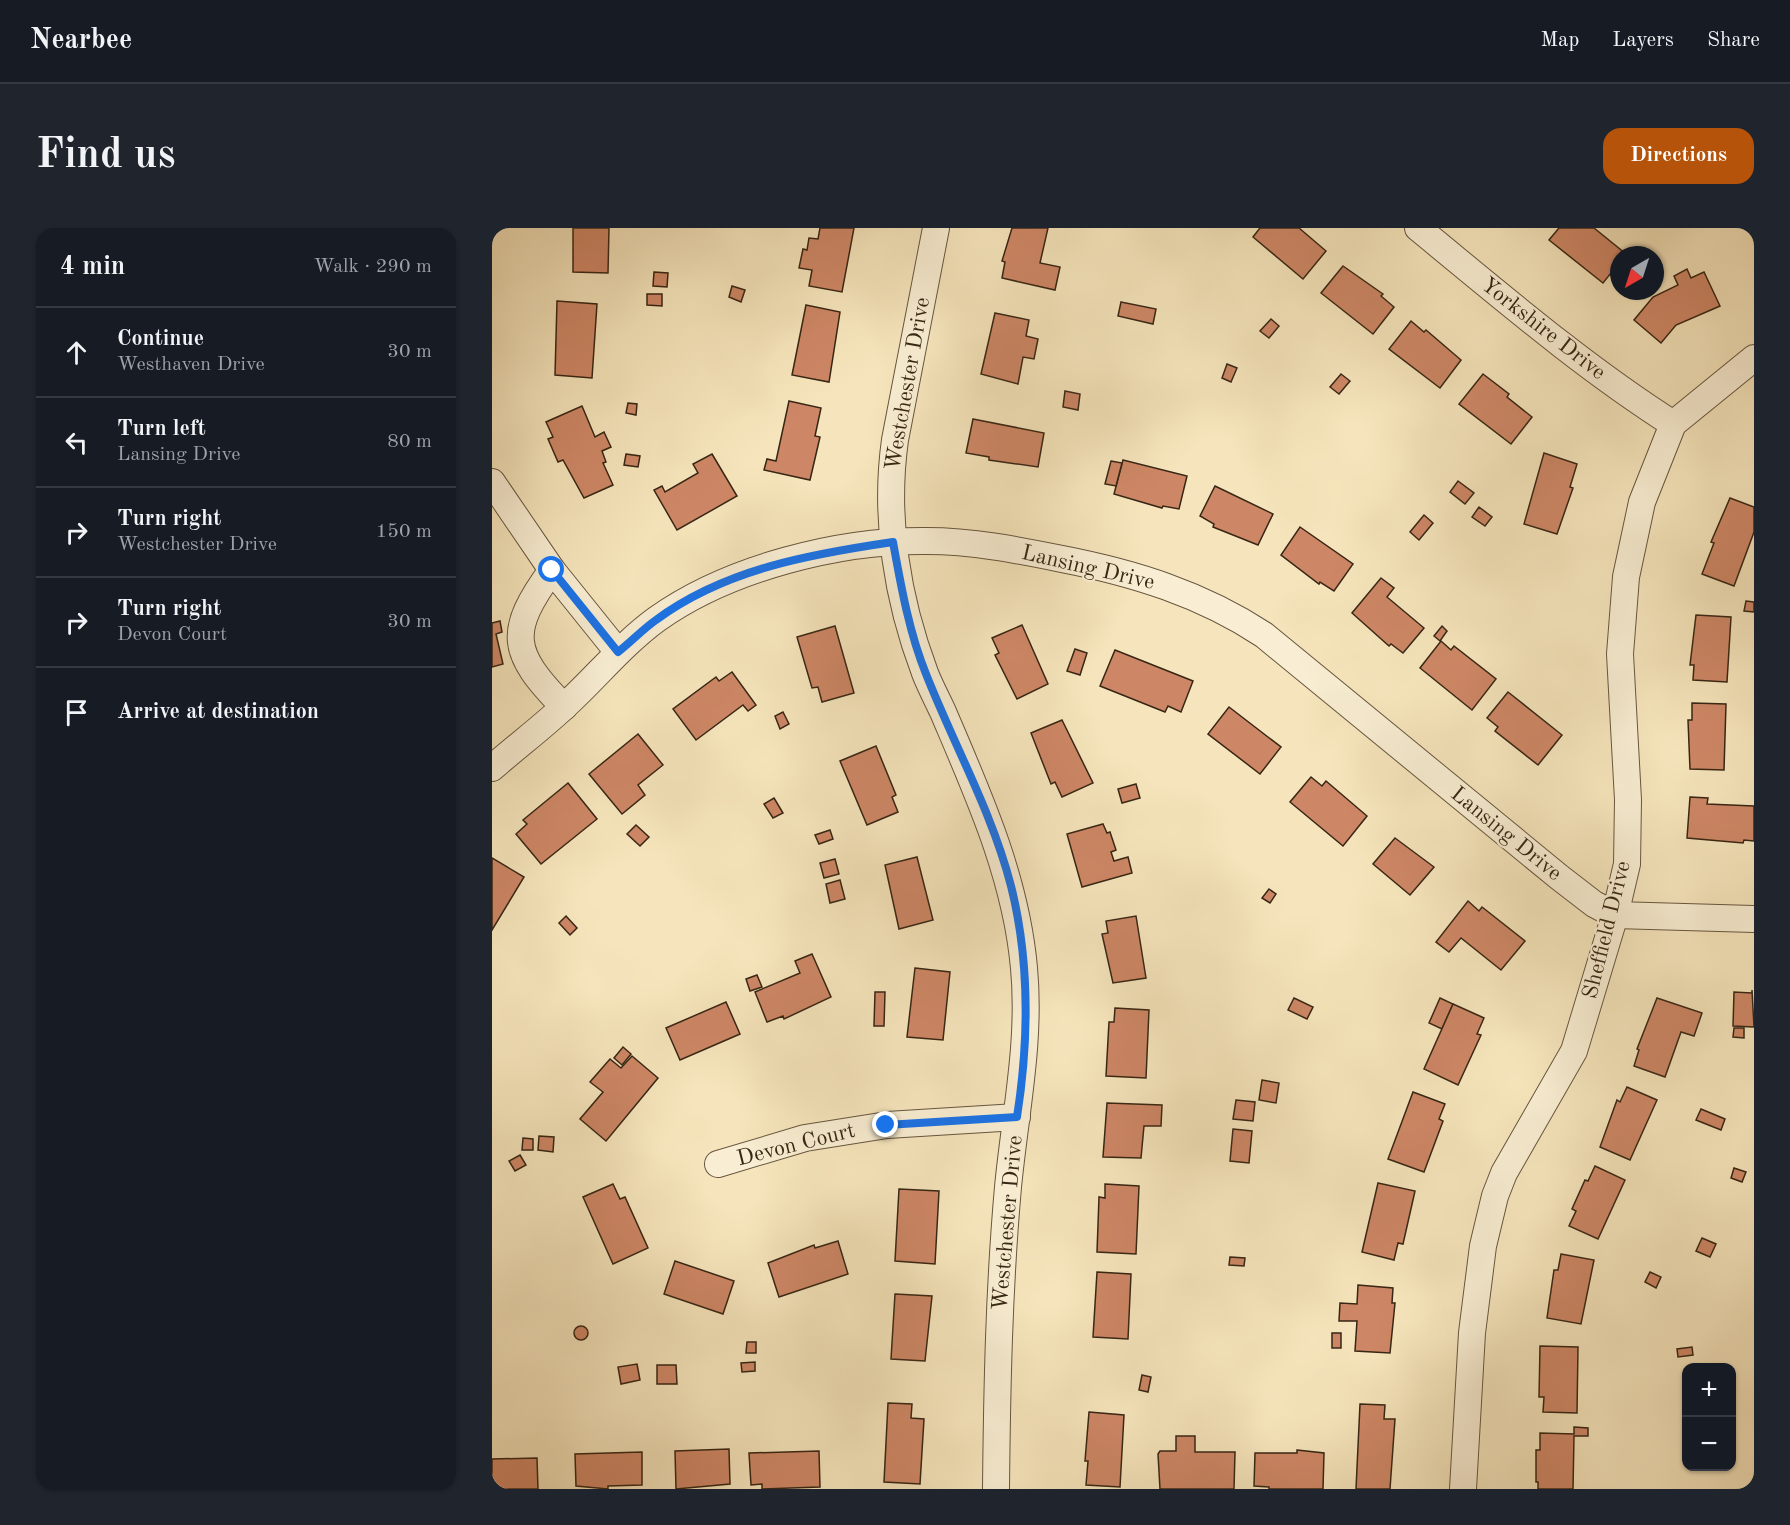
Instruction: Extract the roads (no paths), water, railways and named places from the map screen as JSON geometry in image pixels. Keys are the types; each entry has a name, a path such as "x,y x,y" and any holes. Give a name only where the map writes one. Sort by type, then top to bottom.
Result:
{"street":[{"name":"Westchester Drive","path":"936,228 893,458 891,491 893,542 902,594 925,674 984,810 1011,886 1024,967 1026,1044 1001,1282 996,1489"},
{"name":"Yorkshire Drive","path":"1418,228 1525,318 1627,396 1672,424"},
{"path":"1672,424 1754,358"},
{"name":"Sheffield Drive","path":"1463,1489 1472,1333 1483,1246 1495,1196 1504,1173 1574,1051 1616,915 1627,864 1628,800 1620,654 1626,577 1642,502 1672,424"},
{"path":"492,482 552,570 618,652"},
{"name":"Lansing Drive","path":"492,768 564,707 618,652 657,619 733,578 777,563 825,552 893,542 958,542 1112,568 1168,586 1239,619 1297,662 1402,751 1559,877 1594,904 1616,915 1754,919"},
{"path":"552,570 525,609 520,628 521,641 531,670 564,707"},
{"name":"Devon Court","path":"718,1164 805,1138 886,1125 1017,1117"}]}
